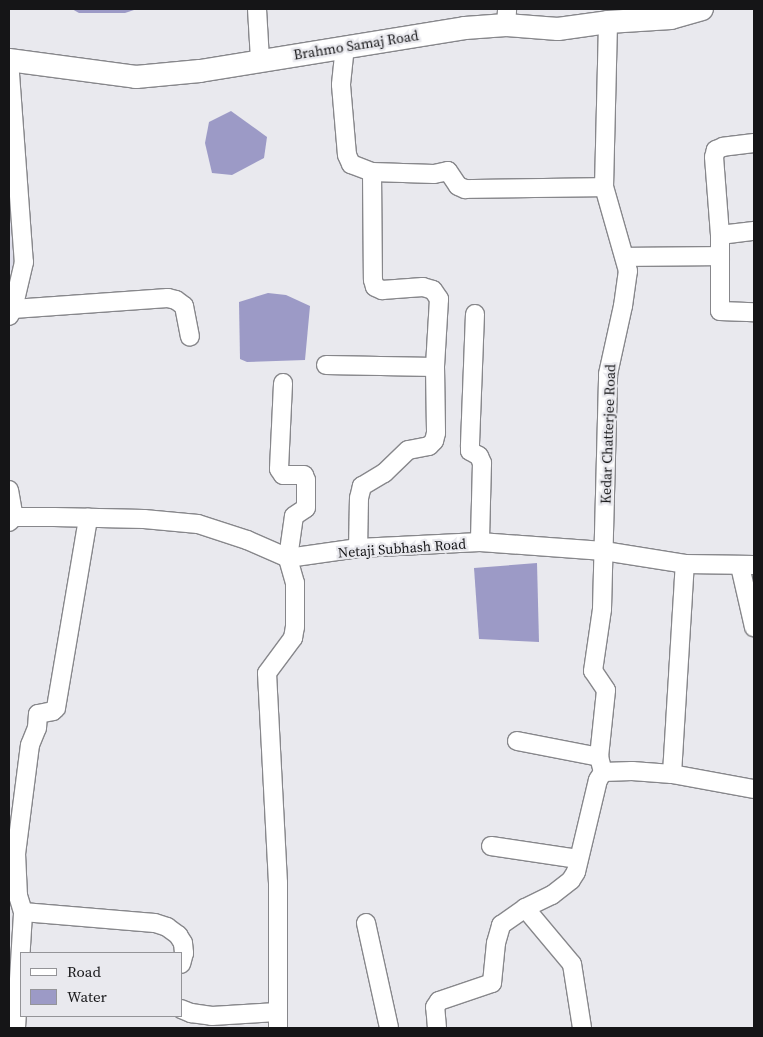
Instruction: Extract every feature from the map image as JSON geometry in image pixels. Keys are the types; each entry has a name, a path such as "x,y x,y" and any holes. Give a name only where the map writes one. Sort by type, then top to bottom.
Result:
{"street":[{"path":"258,9 260,60"},
{"name":"Brahmo Samaj Road","path":"9,60 136,77 200,71 464,28 507,17 558,29 608,22 671,18 702,9"},
{"name":"Kedar Chatterjee Road","path":"437,1028 435,1007 439,1001 492,983 496,943 501,925 526,908 565,886 576,872 601,764 606,690 593,671 602,609 608,374 624,306 628,271 626,257 604,187 608,22"},
{"path":"345,46 341,85 347,155 351,164 372,172 434,174 448,171 458,186 465,189 604,187"},
{"path":"9,60 24,262 11,313 168,298 176,300 184,306 190,336"},
{"path":"754,143 722,147 716,150 714,157 720,235 720,311 754,312"},
{"path":"358,548 359,498 362,486 384,473 408,450 428,446 434,441 436,433 435,367 439,299 433,290 423,288 382,290 375,286 373,280 372,172"},
{"path":"720,235 754,231"},
{"path":"626,257 720,256"},
{"path":"475,314 470,451 479,456 482,463 480,542"},
{"path":"326,365 435,367"},
{"path":"182,1009 191,1013 212,1016 277,1020 278,883 266,673 293,638 295,627 295,583 288,558 294,516 306,508 306,480 304,475 283,475 279,469 283,383"},
{"path":"9,490 12,519 144,519 198,524 247,540 288,558"},
{"path":"21,952 23,912 18,896 12,853 30,745 36,728 38,714 40,712 53,711 56,708 88,518"},
{"name":"Netaji Subhash Road","path":"288,558 358,548 480,542 604,551 685,564 747,566 754,627"},
{"path":"672,774 685,564"},
{"path":"517,740 632,771 672,774 754,789"},
{"path":"491,846 578,859"},
{"path":"526,908 572,964 582,1028"},
{"path":"23,912 155,923 167,927 178,935 183,943 184,953 182,960"},
{"path":"366,923 388,1028"},
{"path":"16,1028 20,986"}],"shaded area":[{"path":"9,160 17,268 9,270"}],"water":[{"path":"72,9 137,9 125,13 79,13"},
{"path":"231,111 267,137 264,158 232,175 212,173 205,143 209,122"},
{"path":"268,293 286,295 310,306 305,360 247,362 240,359 239,302"},
{"path":"537,563 539,642 479,639 474,568"}]}
